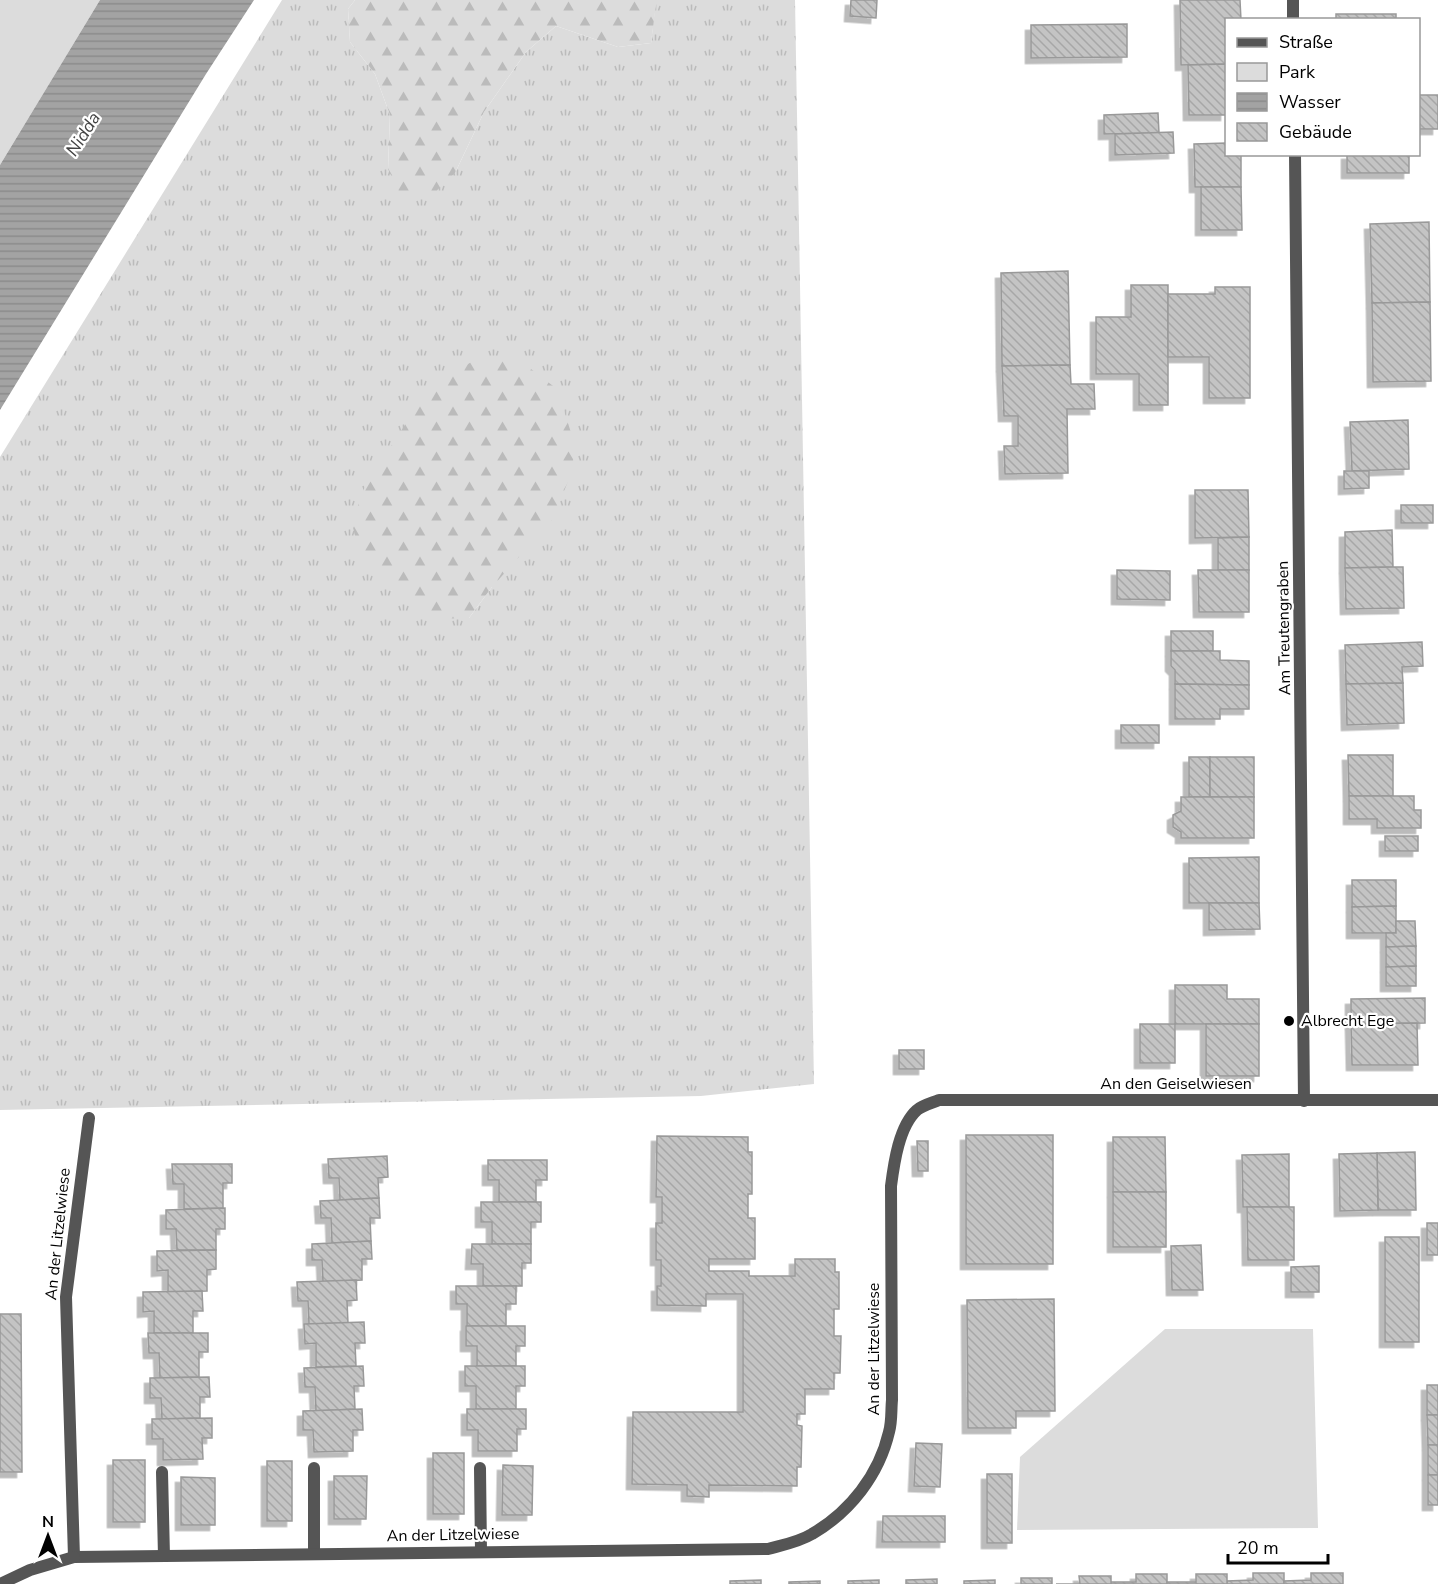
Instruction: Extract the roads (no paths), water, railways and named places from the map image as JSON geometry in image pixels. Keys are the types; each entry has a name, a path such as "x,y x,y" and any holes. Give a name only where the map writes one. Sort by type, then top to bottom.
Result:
{"street":[{"path":"1293,0 1293,18"},
{"name":"Am Treutengraben","path":"1295,156 1304,1101"},
{"name":"An den Geiselwiesen","path":"917,1110 939,1100 1438,1100"},
{"name":"An der Litzelwiese","path":"89,1118 66,1297 74,1557 768,1549 790,1544 812,1535 855,1500 873,1473 889,1432 892,1400 891,1186 895,1154 917,1110"},
{"path":"314,1468 314,1554"},
{"path":"480,1468 481,1552"},
{"path":"162,1472 164,1556"},
{"path":"0,1584 30,1570 74,1557"}],"water":[{"name":"Nidda","path":"100,0 254,0 206,74 0,410 0,165"}],"place":[{"name":"Albrecht Ege","path":"1289,1021"}]}
